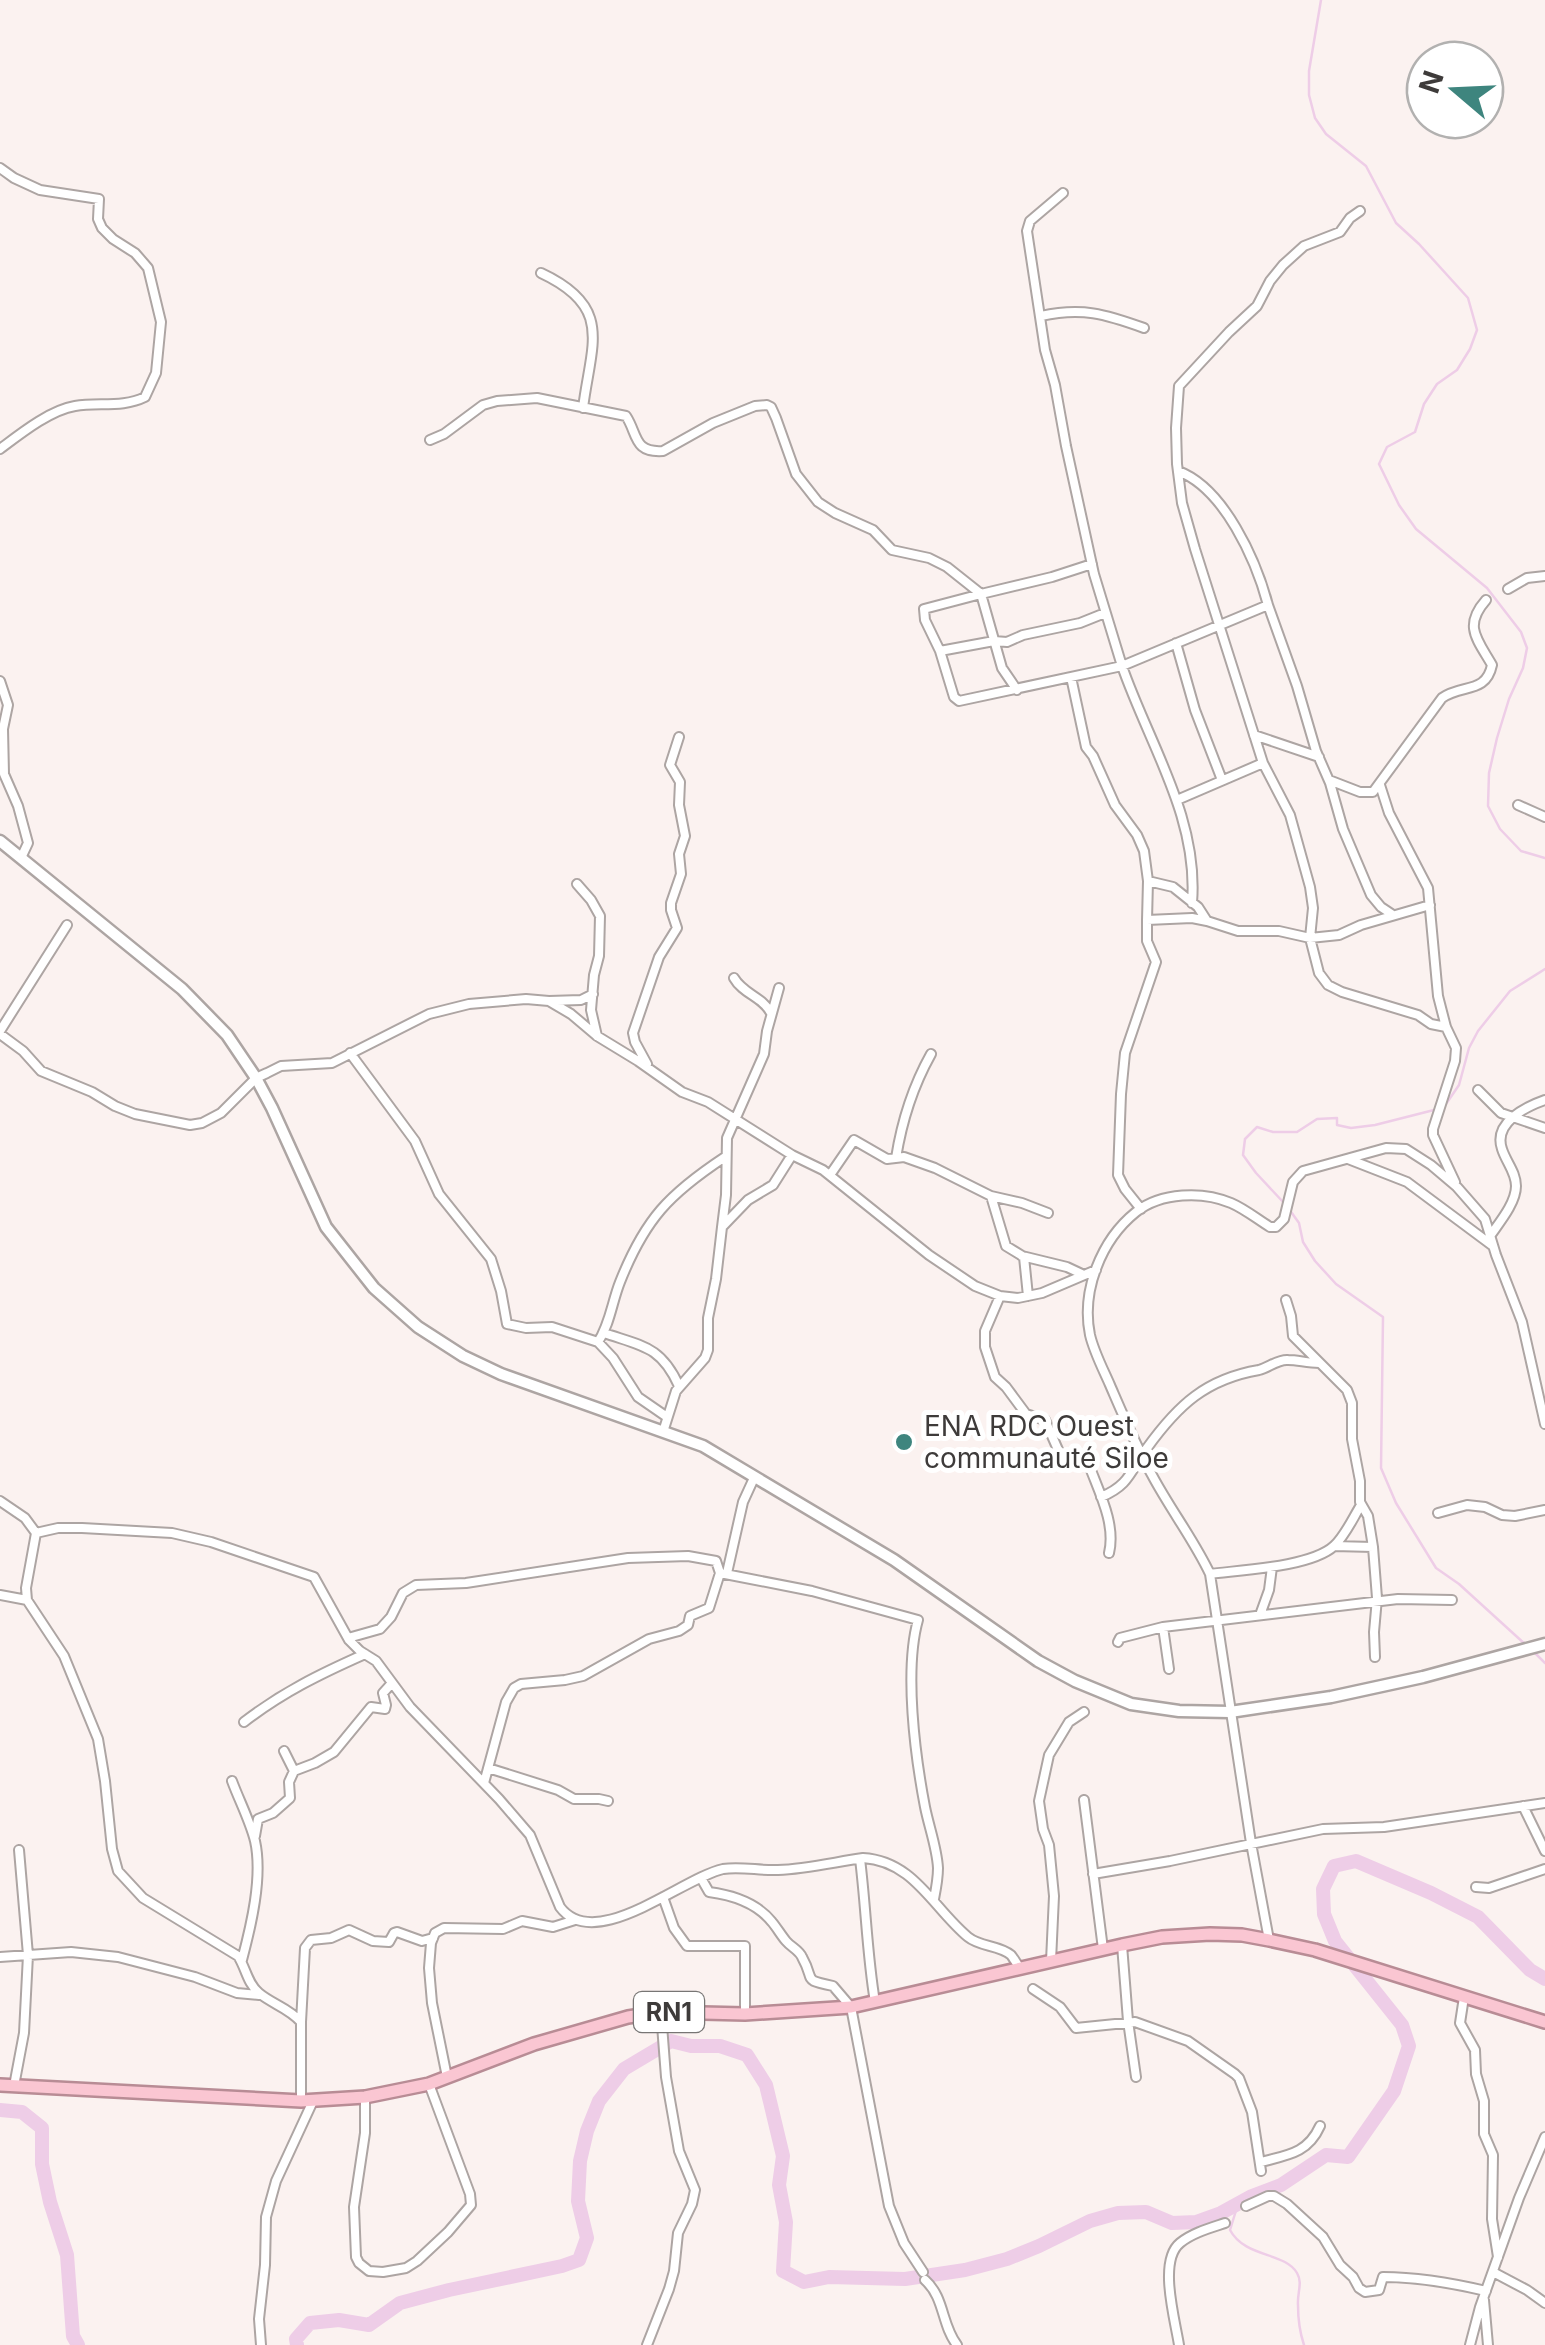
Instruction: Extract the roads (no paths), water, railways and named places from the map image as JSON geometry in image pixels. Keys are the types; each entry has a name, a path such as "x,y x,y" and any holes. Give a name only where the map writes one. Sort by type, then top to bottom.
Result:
{"highway":[{"name":"RN1","path":"0,2085 307,2101 365,2097 429,2084 534,2044 628,2017 661,2012 746,2014 851,2008 1122,1945 1210,1934 1294,1944 1545,2022"}],"main road":[{"path":"0,842 182,989 227,1035 277,1118 326,1227 374,1288 418,1328 462,1356 501,1374 703,1446 894,1560 1038,1662 1084,1686 1130,1704 1230,1712 1331,1698 1545,1644"}],"street":[{"path":"0,168 40,190 99,199 99,224 148,268 161,328 156,373 145,397 123,404 70,407 30,426 0,449"},
{"path":"1063,193 1028,226 1046,350 1105,613 1135,704 1185,824 1194,869 1192,902"},
{"path":"1360,211 1340,232 1304,246 1283,265 1257,306 1179,386 1178,470 1182,503 1254,735 1290,815 1310,887 1310,938 1319,973 1328,985 1351,996 1446,1027"},
{"path":"542,273 575,293 590,315 594,344 582,408"},
{"path":"1041,316 1090,311 1144,328"},
{"path":"430,440 444,434 482,404 529,397 626,416 635,439 656,452 713,422 755,406 771,407 796,474 818,502 872,530 892,550 929,558 947,567 981,594 1002,668 1017,690"},
{"path":"1178,470 1198,481 1223,507 1258,574 1343,828 1371,895 1393,915"},
{"path":"1092,564 924,609 956,700 1122,666 1268,605"},
{"path":"1508,589 1527,578 1545,576"},
{"path":"1329,780 1373,792 1442,698 1476,686 1490,675 1492,665 1472,625 1475,613 1486,600"},
{"path":"940,650 1011,640 1105,613"},
{"path":"1176,643 1195,710 1222,780"},
{"path":"1071,678 1086,747 1115,805 1137,835 1144,851 1148,881 1147,941 1156,962 1124,1058 1117,1163 1120,1182 1141,1209"},
{"path":"0,681 8,705 3,729 4,774 28,843 21,858"},
{"path":"1254,735 1319,757"},
{"path":"650,1069 633,1033 659,957 677,928 671,904 682,874 679,854 685,836 679,806 680,782 670,765 679,737"},
{"path":"1176,800 1263,762"},
{"path":"1380,785 1389,813 1426,880 1438,996 1456,1054 1433,1128 1457,1187"},
{"path":"1518,805 1545,816"},
{"path":"1148,881 1172,887 1192,902 1206,920"},
{"path":"576,884 600,916 592,1018 597,1036"},
{"path":"1147,920 1192,918 1238,931 1279,931 1310,938 1338,935 1430,905"},
{"path":"68,925 0,1032 41,1071 115,1106 190,1125 202,1124 231,1104 256,1078 280,1066 332,1063 430,1014 526,999 581,1000 593,994"},
{"path":"734,978 741,988 766,1004 771,1013"},
{"path":"664,1432 679,1386 706,1354 726,1195 727,1138 766,1050 766,1035 779,988"},
{"path":"550,1001 682,1092 737,1118 830,1175 968,1282 1000,1296 1028,1296 1096,1270"},
{"path":"350,1052 415,1141 439,1194 494,1265 508,1324 552,1327 598,1342 638,1398 668,1417"},
{"path":"896,1158 907,1102 931,1054"},
{"path":"1478,1090 1501,1113 1545,1128"},
{"path":"1490,1236 1516,1190 1514,1172 1500,1141 1503,1130 1522,1108 1545,1100"},
{"path":"830,1175 854,1140 887,1159 904,1158 935,1168 990,1196 1048,1213"},
{"path":"1269,1940 1210,1574 1142,1455 1091,1336 1089,1292 1096,1270 1116,1234 1147,1204 1203,1196 1230,1202 1276,1227 1284,1219 1293,1182 1304,1171 1386,1148 1406,1149 1457,1187 1485,1219 1522,1322 1545,1424"},
{"path":"722,1227 748,1200 773,1185 792,1154"},
{"path":"598,1342 620,1281 651,1220 689,1183 726,1157"},
{"path":"1347,1159 1407,1182 1493,1246"},
{"path":"990,1196 1007,1247 1022,1256 1084,1275"},
{"path":"1022,1256 1028,1296"},
{"path":"1000,1296 984,1331 995,1377 1024,1413 1045,1420 1060,1452 1086,1462 1101,1497 1112,1540 1109,1553"},
{"path":"1286,1300 1293,1336 1347,1390 1351,1399 1361,1506 1368,1516 1373,1547 1375,1657"},
{"path":"604,1333 655,1352 679,1386"},
{"path":"1101,1497 1119,1490 1169,1419 1196,1394 1248,1370 1286,1360 1319,1363"},
{"path":"484,1783 506,1702 514,1688 583,1676 649,1639 680,1631 688,1625 690,1616 710,1608 754,1478"},
{"path":"0,1501 25,1518 36,1532 27,1600 64,1656 98,1738 118,1871 143,1898 242,1960"},
{"path":"1438,1513 1467,1505 1515,1516 1545,1510"},
{"path":"1210,1574 1316,1556 1334,1546 1361,1506"},
{"path":"36,1532 82,1528 172,1533 314,1577 348,1638 376,1661 410,1706 530,1836 560,1906 575,1920 607,1921 722,1870 788,1869 875,1859 907,1874 972,1940 1009,1953 1020,1968"},
{"path":"1334,1546 1373,1547"},
{"path":"348,1638 380,1629 404,1594 416,1585 466,1583 628,1558 688,1556 716,1562 724,1573 812,1591 918,1620 911,1672 917,1753 938,1868 934,1900"},
{"path":"1260,1615 1272,1566"},
{"path":"0,1596 27,1600"},
{"path":"1118,1642 1120,1638 1164,1627 1216,1620 1404,1599 1452,1600"},
{"path":"1164,1627 1169,1669"},
{"path":"244,1722 302,1682 365,1654"},
{"path":"262,1996 248,1979 242,1960 251,1922 258,1819 289,1799 294,1771 334,1752 371,1707 385,1709 383,1694 392,1683"},
{"path":"1051,1962 1054,1896 1039,1800 1049,1755 1070,1722 1084,1712"},
{"path":"284,1751 294,1771"},
{"path":"488,1768 558,1790 574,1800 608,1801"},
{"path":"232,1781 255,1840"},
{"path":"1084,1800 1103,1950"},
{"path":"1093,1874 1322,1829 1384,1827 1545,1803"},
{"path":"1523,1806 1545,1851"},
{"path":"14,2086 24,2033 28,1955 18,1850"},
{"path":"860,1859 875,2002"},
{"path":"1476,1887 1489,1888 1545,1869"},
{"path":"701,1878 710,1892 748,1903 768,1917 801,1954 812,1980 831,1984 851,2008 889,2209 906,2246 937,2291 950,2335 957,2345"},
{"path":"663,1897 674,1928 687,1946 744,1946 746,2014"},
{"path":"447,2077 429,1968 433,1938 439,1929 503,1930 522,1921 553,1927 575,1920"},
{"path":"261,2345 259,2319 266,2217 307,2101 302,2022 305,1948 310,1940 331,1938 349,1930 373,1941 388,1942 397,1932 422,1941 433,1938"},
{"path":"1122,1945 1136,2077"},
{"path":"0,1957 71,1952 118,1957 262,1996 302,2022"},
{"path":"1033,1990 1060,2007 1076,2028 1128,2021 1182,2038 1212,2056 1239,2078 1252,2112 1261,2166 1304,2148 1320,2126"},
{"path":"1464,1998 1460,2023 1475,2050 1476,2074 1484,2101 1484,2134 1493,2155 1492,2218 1498,2258"},
{"path":"647,2345 669,2289 678,2233 695,2190 679,2152 666,2077 661,2012"},
{"path":"365,2097 365,2133 354,2207 356,2257 369,2270 396,2271 417,2262 471,2205 429,2084"},
{"path":"1470,2345 1492,2272 1545,2137"},
{"path":"1246,2206 1268,2196 1287,2204 1323,2237 1340,2265 1365,2292 1379,2290 1383,2277 1407,2277 1485,2293"},
{"path":"1179,2345 1168,2273 1172,2250 1187,2238 1225,2223"},
{"path":"1492,2272 1545,2303"},
{"path":"1485,2293 1488,2345"}],"waterway":[{"path":"1321,0 1309,71 1309,95 1315,118 1326,134 1366,166 1396,223 1468,298 1477,330 1457,370 1437,384 1424,404 1415,432 1387,447 1379,464 1416,529 1487,588 1521,632 1527,648 1497,738 1489,773 1488,806 1500,829 1521,851 1545,858"},
{"path":"1446,1104 1459,1085 1478,1031 1510,991 1545,969"},
{"path":"1284,1203 1243,1155 1245,1139 1257,1127 1297,1132 1317,1119 1337,1118 1337,1125 1351,1128 1434,1110"},
{"path":"1289,1209 1315,1261 1336,1284 1383,1317 1381,1468 1396,1503 1436,1568 1526,1645"},
{"path":"1532,1650 1545,1663"},
{"path":"297,2345 296,2339 310,2323 339,2320 369,2325 400,2303 579,2260 587,2238 578,2201 580,2161 599,2101 624,2069 671,2041 720,2046 747,2055 766,2085 783,2156 779,2185 786,2222 783,2271 804,2282 829,2277 905,2279 1007,2259 1090,2221 1118,2213 1146,2212 1172,2223 1196,2222 1281,2185 1326,2155 1348,2157 1394,2091 1409,2046 1402,2025 1335,1941 1324,1914 1323,1889 1334,1866 1356,1861 1478,1917 1530,1970 1545,1979"},
{"path":"0,2110 22,2112 42,2128 42,2164 67,2255 73,2336 78,2345"},
{"path":"1238,2204 1230,2230 1237,2239 1284,2261 1297,2273 1304,2345"}],"place":[{"name":"ENA RDC Ouest communauté Siloe","path":"904,1442"}]}
